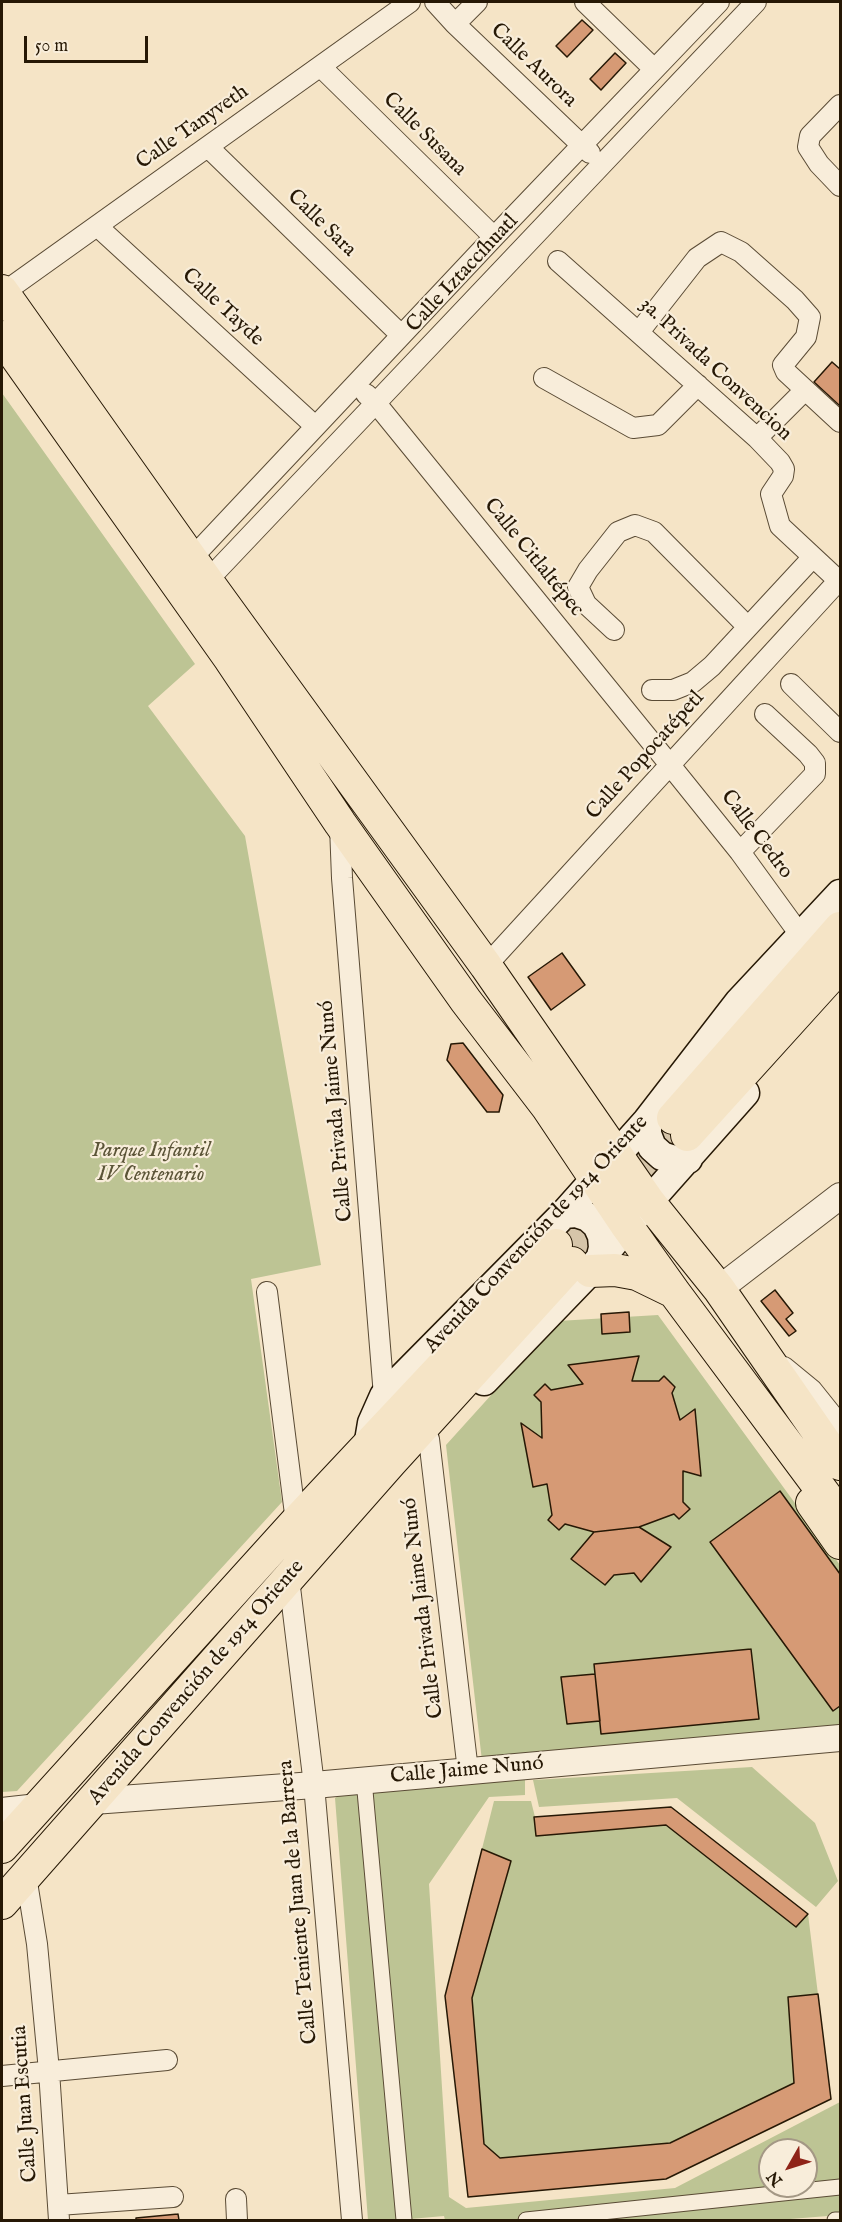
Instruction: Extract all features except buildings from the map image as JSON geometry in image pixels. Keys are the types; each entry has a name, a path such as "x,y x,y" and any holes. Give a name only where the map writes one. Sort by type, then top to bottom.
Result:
{"main road":[{"path":"2,292 199,570 486,966 616,1155 724,1296 840,1464"},
{"path":"2,337 230,659 340,823 466,1001 548,1108 674,1292 840,1515"},
{"name":"Avenida Convención de 1914 Oriente","path":"2,1846 296,1522 379,1455 579,1260 627,1226 650,1202 674,1133 739,1002 840,894"},
{"name":"Avenida Convención de 1914 Oriente","path":"674,1133 840,928"},
{"name":"Avenida Convención de 1914 Oriente","path":"674,1133 840,966"},
{"name":"Avenida Convención de 1914 Oriente","path":"379,1455 372,1423 384,1396 564,1214 616,1155 674,1133 840,984"},
{"path":"564,1214 576,1213 588,1216 597,1225 602,1236 603,1248 579,1260"},
{"path":"579,1260 637,1274 674,1292"},
{"name":"Avenida Convención de 1914 Oriente","path":"2,1903 289,1579 379,1455 414,1450 429,1439 579,1260"},
{"path":"724,1360 729,1381 739,1402 840,1543"}],"street":[{"name":"Calle Tanyveth","path":"2,292 410,2"},
{"name":"Calle Aurora","path":"435,2 455,24 601,163"},
{"path":"455,24 477,2"},
{"path":"585,2 654,69"},
{"name":"Calle Iztaccíhuatl","path":"199,570 315,426 719,2"},
{"name":"Calle Iztaccíhuatl","path":"199,570 375,402 756,2"},
{"name":"Calle Susana","path":"321,67 494,237"},
{"path":"840,105 810,136 808,147 819,164 840,186"},
{"name":"Calle Sara","path":"208,147 401,335"},
{"name":"Calle Tayde","path":"97,226 315,426"},
{"path":"639,332 698,258 721,242 741,252 795,300 810,317 806,337 783,365 786,372 840,422"},
{"name":"3a. Privada Convencion","path":"558,261 757,438 784,469 783,476 771,494 780,526 840,580"},
{"path":"544,378 633,428 658,426 698,386"},
{"name":"Calle Citlaltépec","path":"355,384 375,402 670,765"},
{"path":"757,438 805,390"},
{"path":"614,630 586,604 578,587 588,570 618,532 634,525 654,532 747,626"},
{"path":"652,690 673,690 693,682 712,666 813,557"},
{"name":"Calle Popocatépetl","path":"486,966 840,580"},
{"path":"791,684 840,732"},
{"path":"740,852 814,774 815,763 808,754 765,714"},
{"name":"Calle Cedro","path":"670,765 740,852 801,936"},
{"name":"Calle Privada Jaime Nunó","path":"340,823 344,902 384,1396"},
{"path":"724,1296 840,1196"},
{"path":"724,1296 840,1216"},
{"path":"267,1292 296,1522"},
{"path":"760,1348 812,1390 840,1425"},
{"name":"Calle Privada Jaime Nunó","path":"429,1439 468,1771"},
{"name":"Calle Teniente Juan de la Barrera","path":"289,1579 314,1785 352,2220"},
{"name":"Calle Jaime Nunó","path":"93,1801 314,1785 840,1738"},
{"path":"364,1780 404,2220"},
{"path":"2,1811 38,1808"},
{"name":"Calle Juan Escutia","path":"26,1876 37,1944 59,2213"},
{"path":"2,2076 167,2060"},
{"path":"526,2220 840,2187"},
{"path":"59,2213 173,2197"},
{"path":"236,2199 237,2220"},
{"path":"835,2220 840,2220"}],"green space":[{"name":"Parque Infantil IV Centenario","path":"2,393 195,664 148,706 245,836 321,1265 251,1279 282,1502 17,1791 2,1792"},
{"path":"658,1315 840,1565 840,1729 482,1761 446,1445 558,1321"},
{"path":"752,1767 815,1823 838,1881 816,1907 677,1798 539,1807 533,1780"},
{"path":"525,1778 525,1795 489,1797 429,1884 449,2197 466,2208 675,2188 758,2145 758,2198 818,2198 818,2138 771,2138 840,2102 840,2215 778,2220 445,2220 444,2216 368,2220 335,1798 345,1792"},
{"path":"494,1801 531,1801 535,1817 671,1807 808,1914 831,2099 666,2179 468,2197 445,1996"}],"tunnel":[{"path":"556,1245 668,1123"},
{"path":"572,1263 686,1136"}]}
